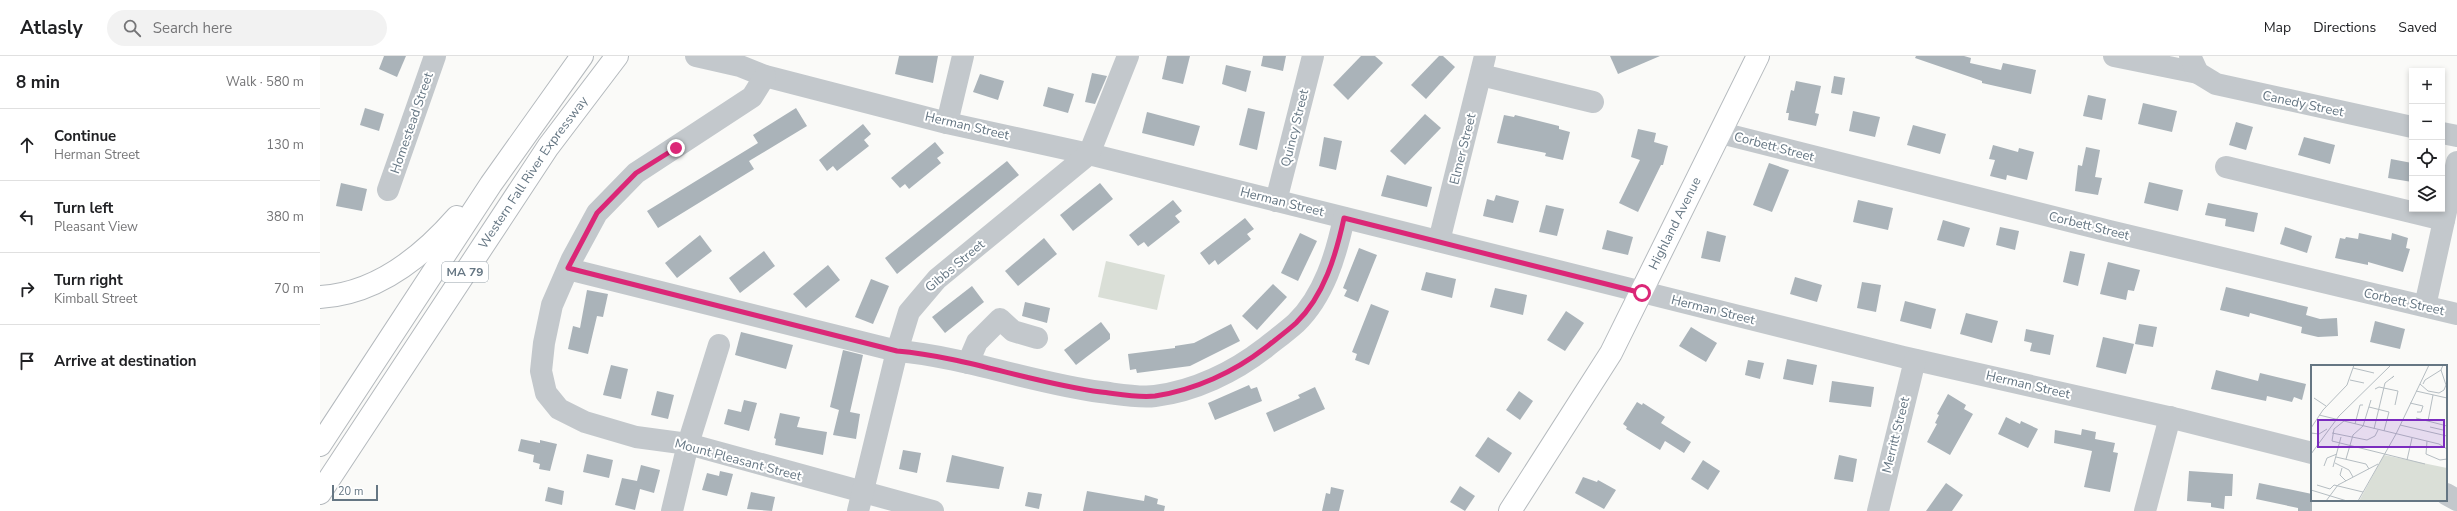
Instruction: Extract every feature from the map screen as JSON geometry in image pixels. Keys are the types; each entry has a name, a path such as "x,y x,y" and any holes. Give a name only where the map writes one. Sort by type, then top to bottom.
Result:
{"main road":[{"name":"Western Fall River Expressway","path":"320,445 523,138 582,56"},
{"name":"Western Fall River Expressway","path":"320,493 548,148 618,56"},
{"name":"Highland Avenue","path":"1510,511 1611,353 1758,56"},
{"path":"320,297 341,294 362,288 385,278 410,262 447,228 523,138"},
{"path":"320,504 347,452"}],"street":[{"name":"Homestead Street","path":"388,190 435,56"},
{"name":"Herman Street","path":"696,56 740,66 765,76 947,123 1089,154 1915,360 2170,417 2311,453"},
{"path":"947,123 963,56"},
{"path":"1089,154 1128,56"},
{"name":"Quincy Street","path":"1276,201 1313,56"},
{"name":"Canedy Street","path":"2114,56 2194,65 2208,81 2232,89 2409,126"},
{"path":"1483,65 1593,102"},
{"name":"Elmer Street","path":"1439,241 1483,65"},
{"path":"765,76 752,97 636,173 597,213 568,268 897,351 934,354 1083,389 1127,395 1155,396 1196,386 1234,370 1296,323 1318,293 1336,256 1344,218"},
{"name":"Corbett Street","path":"1721,133 2109,231 2457,314"},
{"path":"2445,134 2457,136"},
{"name":"Gibbs Street","path":"861,502 897,351 909,312 919,297 937,279 1089,154"},
{"path":"2425,306 2457,162"},
{"path":"2226,167 2444,220"},
{"name":"Mount Pleasant Street","path":"568,268 552,305 544,343 541,371 546,393 559,409 585,422 636,437 688,444 861,502 933,511"},
{"path":"968,363 977,342 1000,318 1013,331 1037,338"},
{"path":"672,511 688,444 719,345"},
{"name":"Merritt Street","path":"1878,511 1915,360"},
{"path":"2145,511 2170,417"},
{"path":"2447,495 2457,500"}],"shaded area":[{"path":"1106,261 1165,275 1157,310 1098,297"}],"building":[{"path":"384,56 406,56 397,77 379,69"},
{"path":"899,56 938,56 933,83 895,74"},
{"path":"1167,56 1190,56 1183,84 1162,79"},
{"path":"1263,56 1286,56 1283,71 1261,66"},
{"path":"1361,56 1375,56 1383,63 1348,100 1333,85"},
{"path":"1439,56 1443,56 1455,67 1426,99 1411,85"},
{"path":"1610,56 1660,56 1618,74"},
{"path":"1916,56 1964,56 1971,58 1970,63 2001,70 2003,63 2036,70 2031,94 1982,83 1982,81 1915,58"},
{"path":"1226,65 1251,71 1246,92 1222,84"},
{"path":"1092,73 1107,76 1095,104 1085,102"},
{"path":"980,74 1004,81 998,100 973,92"},
{"path":"1834,76 1845,78 1842,95 1831,93"},
{"path":"1796,81 1821,86 1815,113 1819,114 1816,126 1788,120 1789,113 1786,113 1791,90 1794,91"},
{"path":"1048,87 1074,94 1068,113 1043,106"},
{"path":"2088,95 2106,99 2102,120 2083,116"},
{"path":"2143,103 2177,111 2172,132 2138,124"},
{"path":"365,108 384,114 379,131 360,125"},
{"path":"796,108 807,126 749,161 754,169 658,228 647,211 758,143 753,135"},
{"path":"1248,108 1265,112 1257,150 1239,145"},
{"path":"1853,111 1880,117 1875,137 1849,131"},
{"path":"1147,112 1200,126 1194,146 1142,133"},
{"path":"1425,114 1441,128 1405,165 1390,151"},
{"path":"1504,115 1514,117 1515,115 1559,126 1559,129 1570,132 1563,160 1545,156 1546,153 1497,143"},
{"path":"2236,122 2253,127 2246,150 2229,145"},
{"path":"863,124 871,134 864,140 869,146 837,171 833,166 827,171 819,160"},
{"path":"1913,125 1946,134 1940,154 1907,145"},
{"path":"1638,129 1656,133 1654,142 1668,146 1663,165 1661,165 1638,212 1619,203 1640,160 1631,157"},
{"path":"1324,137 1342,141 1336,170 1319,166"},
{"path":"2304,137 2335,145 2330,164 2298,155"},
{"path":"935,142 944,153 937,158 941,163 909,189 905,184 900,188 891,178"},
{"path":"1993,145 2018,152 2019,148 2034,152 2027,180 2007,175 2006,180 1990,176 1995,160 1989,159"},
{"path":"2086,147 2100,150 2095,177 2102,178 2098,195 2075,191 2078,165 2082,166"},
{"path":"2391,159 2409,162 2409,182 2388,178"},
{"path":"1007,161 1019,175 897,274 885,258"},
{"path":"1769,163 1789,170 1772,212 1753,205"},
{"path":"1387,175 1432,187 1427,207 1381,196"},
{"path":"2149,182 2183,190 2178,211 2144,203"},
{"path":"341,183 367,189 362,211 336,206"},
{"path":"1100,183 1113,199 1073,231 1060,215"},
{"path":"1496,195 1519,201 1513,223 1483,216 1487,199 1494,201"},
{"path":"1173,200 1182,211 1175,216 1180,222 1148,247 1144,242 1138,246 1129,235"},
{"path":"1858,200 1893,208 1888,230 1853,222"},
{"path":"2208,203 2258,213 2254,232 2225,226 2226,219 2205,215"},
{"path":"1546,205 1564,209 1557,236 1539,232"},
{"path":"1245,218 1254,229 1247,234 1251,239 1218,265 1215,260 1209,265 1200,253"},
{"path":"1943,220 1970,228 1964,247 1937,240"},
{"path":"2000,227 2019,231 2015,250 1996,245"},
{"path":"2285,227 2312,236 2307,253 2280,244"},
{"path":"1607,230 1633,237 1628,255 1602,249"},
{"path":"1707,231 1726,236 1720,262 1701,258"},
{"path":"1300,233 1317,241 1298,281 1281,273"},
{"path":"2359,233 2391,240 2392,233 2408,238 2406,248 2410,249 2403,272 2368,262 2368,265 2335,258 2340,238 2345,239 2346,237 2358,239"},
{"path":"700,235 712,251 677,278 665,263"},
{"path":"1044,238 1057,254 1018,286 1005,271"},
{"path":"1359,248 1377,255 1358,302 1344,296 1347,290 1343,288"},
{"path":"764,251 775,266 740,293 729,278"},
{"path":"2070,251 2085,254 2078,286 2063,282"},
{"path":"2108,262 2140,270 2134,291 2128,290 2126,300 2100,294"},
{"path":"828,265 840,280 806,308 793,294"},
{"path":"1426,272 1456,279 1452,298 1421,290"},
{"path":"1795,277 1822,285 1817,302 1790,294"},
{"path":"871,279 889,286 873,324 855,317"},
{"path":"1862,282 1881,285 1876,312 1857,308"},
{"path":"1273,284 1287,297 1257,330 1242,316"},
{"path":"972,286 984,302 945,333 932,317"},
{"path":"2226,287 2308,307 2306,315 2320,319 2337,318 2338,336 2318,337 2301,333 2302,327 2250,313 2249,317 2220,310"},
{"path":"1495,288 1527,295 1523,315 1490,307"},
{"path":"587,290 608,294 603,317 597,316 588,354 568,349 573,326 580,328"},
{"path":"1905,301 1936,309 1931,329 1900,321"},
{"path":"1025,302 1050,308 1047,323 1022,316"},
{"path":"1371,304 1389,311 1369,365 1355,360 1357,354 1352,352"},
{"path":"1566,311 1584,323 1565,351 1547,340"},
{"path":"1966,313 1998,321 1992,343 1960,334"},
{"path":"2375,321 2405,329 2400,349 2370,342"},
{"path":"1101,322 1110,334 1110,339 1076,365 1064,350"},
{"path":"1231,324 1240,341 1190,366 1137,373 1136,369 1130,370 1128,354 1175,348 1175,346 1194,343"},
{"path":"2139,324 2157,327 2153,347 2135,344"},
{"path":"1691,327 1717,343 1706,362 1679,346"},
{"path":"2026,329 2054,335 2050,355 2030,351 2032,343 2024,341"},
{"path":"741,332 793,345 786,369 735,355"},
{"path":"2103,337 2134,344 2126,374 2096,367"},
{"path":"843,350 863,355 850,412 860,414 856,439 833,435 839,410 830,407"},
{"path":"1787,359 1817,365 1813,385 1783,379"},
{"path":"1748,360 1764,363 1760,379 1745,375"},
{"path":"611,365 628,369 621,399 603,395"},
{"path":"2216,370 2258,381 2260,373 2306,384 2302,400 2294,397 2292,402 2267,396 2266,401 2211,389"},
{"path":"1832,381 1874,387 1871,407 1829,402"},
{"path":"1249,385 1251,389 1257,387 1262,401 1215,420 1208,403"},
{"path":"1315,387 1325,409 1274,432 1266,413 1300,398 1298,395"},
{"path":"657,391 674,395 668,419 651,415"},
{"path":"1519,391 1533,401 1520,420 1506,410"},
{"path":"1948,394 1966,405 1964,409 1973,414 1950,455 1927,442 1937,424 1935,423 1939,415 1937,414"},
{"path":"744,400 757,403 749,431 724,424 728,409 741,412"},
{"path":"1637,402 1642,405 1643,403 1665,417 1661,423 1691,442 1684,453 1665,441 1660,450 1626,429 1627,427 1623,424"},
{"path":"780,413 800,417 797,427 827,432 823,455 775,445 776,439 774,438"},
{"path":"2006,417 2020,424 2021,421 2038,429 2028,448 1998,434"},
{"path":"2082,429 2096,432 2095,439 2115,443 2113,452 2118,453 2110,492 2084,487 2092,451 2054,443 2055,430 2081,435"},
{"path":"1488,437 1512,453 1499,473 1475,456"},
{"path":"521,439 540,443 540,440 557,444 550,471 539,469 540,464 533,462 534,455 518,451"},
{"path":"903,450 921,453 917,473 899,469"},
{"path":"587,454 613,460 609,478 583,472"},
{"path":"952,455 1004,467 999,489 946,482"},
{"path":"1839,455 1857,459 1853,482 1834,479"},
{"path":"1703,460 1720,471 1708,490 1691,479"},
{"path":"641,465 660,470 654,493 640,489 635,510 615,505 622,478 637,481"},
{"path":"720,471 733,474 727,496 702,490 707,473 719,476"},
{"path":"2189,471 2233,474 2232,496 2225,496 2224,509 2211,507 2211,503 2187,501"},
{"path":"1583,477 1597,482 1598,480 1616,490 1604,509 1575,493"},
{"path":"1946,483 1963,495 1952,511 1926,511"},
{"path":"2259,483 2311,494 2312,511 2298,511 2298,508 2256,499"},
{"path":"1460,486 1475,496 1465,511 1450,502"},
{"path":"548,487 564,491 562,505 545,501"},
{"path":"1331,487 1344,490 1339,511 1322,511 1326,493 1330,494"},
{"path":"1087,491 1144,501 1145,495 1158,499 1157,504 1165,506 1164,511 1083,511"},
{"path":"751,492 775,497 772,511 747,509"},
{"path":"1028,492 1042,494 1039,509 1025,506"}],"route":[{"path":"676,148 636,173 597,213 568,268 897,351 934,354 991,370 1083,389 1127,395 1155,396 1196,386 1234,370 1296,323 1318,293 1336,256 1344,218 1642,293"}]}
